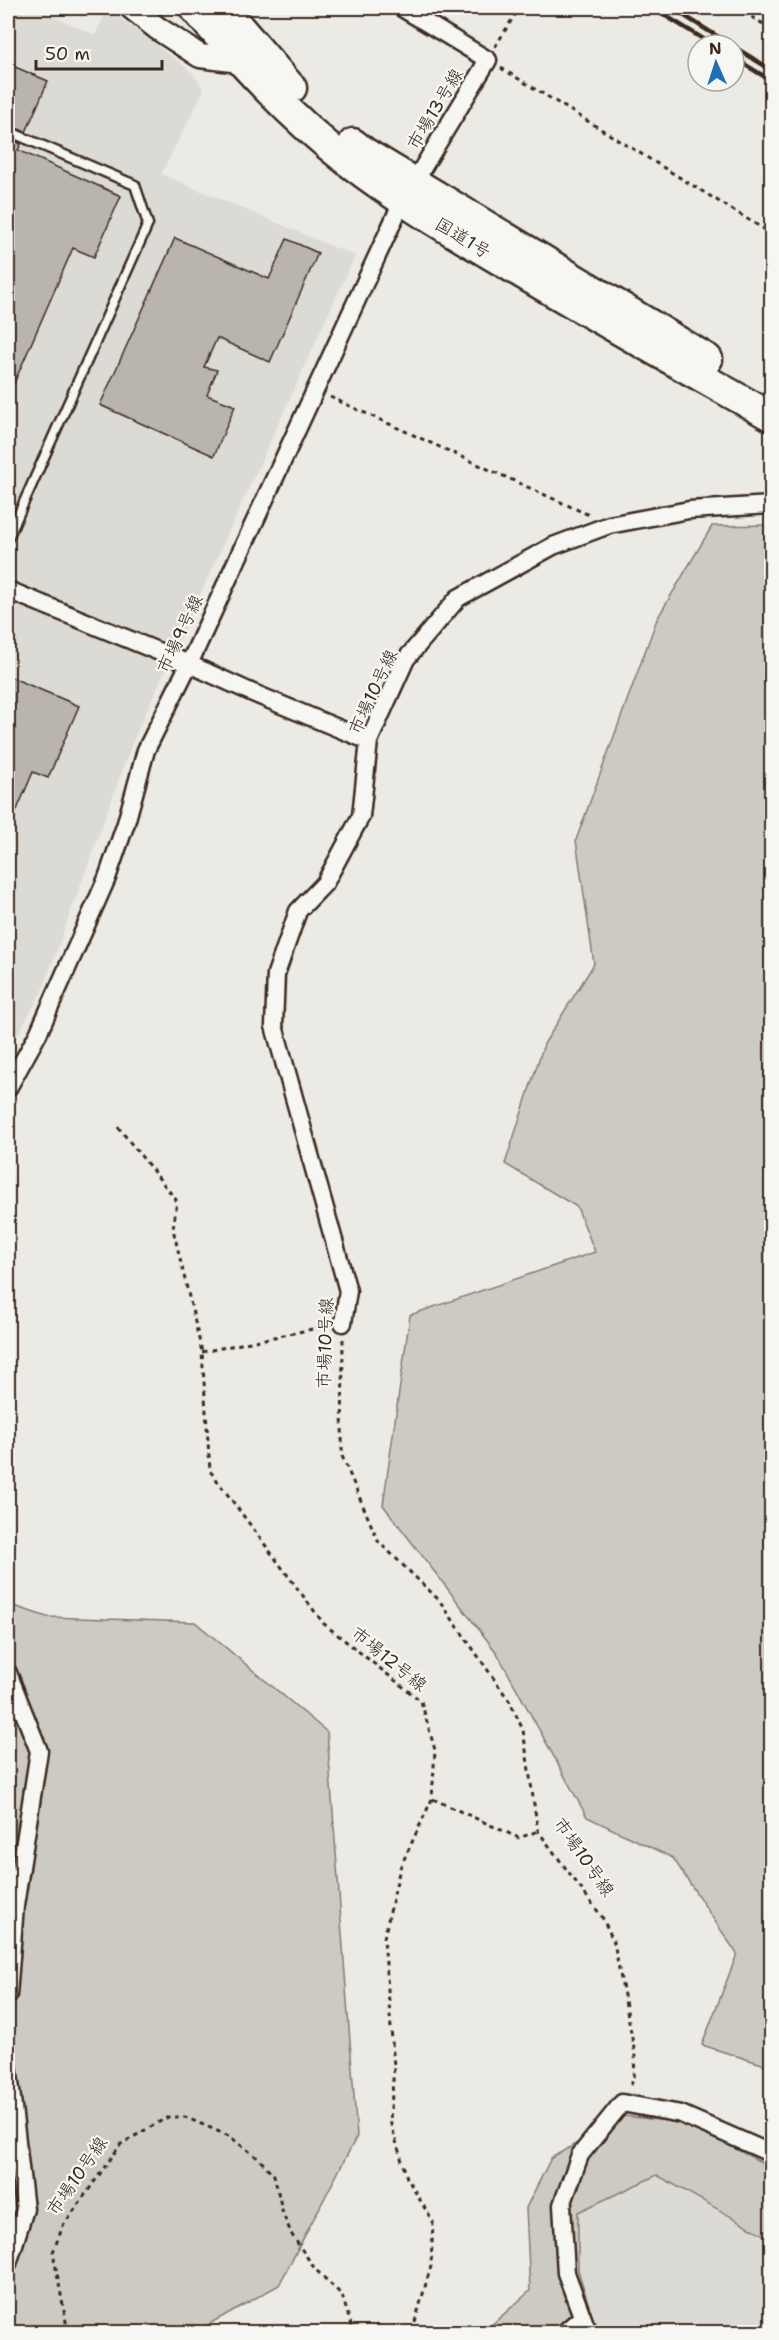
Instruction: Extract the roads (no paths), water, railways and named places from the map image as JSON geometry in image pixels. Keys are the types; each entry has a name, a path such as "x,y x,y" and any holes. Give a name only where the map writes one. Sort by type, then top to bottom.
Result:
{"highway":[{"name":"国道1号","path":"194,8 240,61 301,122 346,160 408,192 771,398"},
{"name":"国道1号","path":"223,8 284,79 318,114 366,153 408,192 567,301 771,417"}],"main road":[{"path":"132,8 157,28 200,56 240,61"}],"street":[{"name":"市場13号線","path":"402,8 488,60 408,192"},
{"name":"市場9号線","path":"8,1088 38,1034 107,878 126,823 146,750 189,663 408,192"},
{"name":"市場10号線","path":"344,1323 348,1291 274,1026 276,974 298,911 325,883 361,816 369,741 406,659 458,598 553,546 609,525 689,510 771,505"},
{"path":"8,590 189,663 253,693 369,741"},
{"path":"8,1673 39,1751 15,1905 8,1995"},
{"name":"市場10号線","path":"8,2065 25,2210 8,2264"},
{"path":"566,2332 585,2325 566,2273 562,2205 580,2156 622,2103 681,2114 771,2154"}],"lane":[{"path":"8,131 135,185 148,224 8,538"}],"railway":[{"path":"653,8 694,33"},
{"path":"672,8 712,33"},
{"path":"746,54 772,70"},
{"path":"746,65 772,81"}]}
